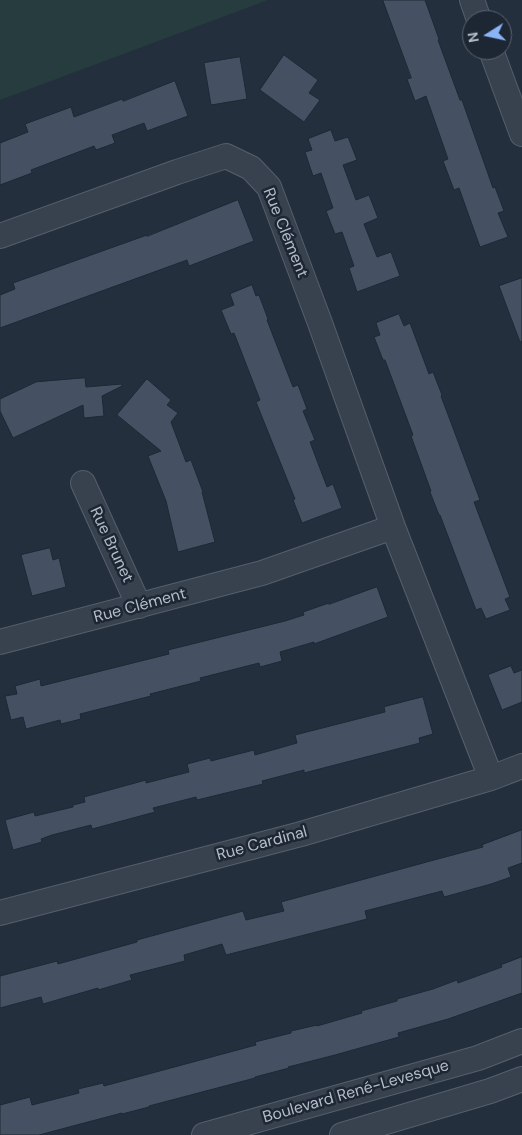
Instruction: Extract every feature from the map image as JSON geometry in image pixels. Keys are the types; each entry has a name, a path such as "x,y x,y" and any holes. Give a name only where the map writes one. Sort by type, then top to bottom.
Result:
{"street":[{"path":"494,60 522,134"},
{"name":"Rue Clément","path":"0,236 226,156 251,168 269,187 393,527 490,778"},
{"name":"Rue Brunet","path":"83,483 139,606"},
{"name":"Rue Clément","path":"0,642 262,573 393,527"},
{"name":"Rue Cardinal","path":"0,913 301,834 490,778 522,766"},
{"name":"Boulevard René-Levesque","path":"204,1135 478,1058 522,1041"},
{"path":"478,1058 490,1091"},
{"path":"342,1135 490,1091 522,1079"}],"green space":[{"path":"0,0 268,0 0,100"}],"building":[{"path":"383,0 425,0 460,100 462,100 493,188 495,187 504,211 498,213 508,237 480,247 459,188 454,190 443,161 448,159 426,96 415,101 407,79 411,78"},
{"path":"284,55 318,80 309,93 320,100 304,122 260,90"},
{"path":"240,57 247,99 211,105 204,63"},
{"path":"175,81 188,116 147,131 144,123 112,135 115,143 96,150 94,146 31,170 32,173 0,185 0,143 28,132 25,124 71,107 74,117"},
{"path":"331,130 335,141 348,137 357,160 343,165 356,200 369,195 378,218 364,224 377,257 391,252 400,276 357,292 349,268 354,266 342,232 335,234 326,211 333,208 321,173 313,176 305,152 312,150 308,139"},
{"path":"238,200 254,241 189,266 187,260 0,328 0,295 15,289 13,283 147,236"},
{"path":"522,278 522,341 520,342 499,286"},
{"path":"252,285 256,296 259,295 293,387 298,385 307,409 303,411 315,440 310,442 327,487 333,484 342,508 302,523 293,500 295,499 256,402 260,400 234,333 231,334 221,310 234,305 230,294"},
{"path":"399,314 404,326 410,323 429,374 433,372 480,500 474,502 510,597 505,599 510,610 486,619 481,608 476,610 430,492 411,436 413,435 385,360 383,360 374,337 380,335 376,323"},
{"path":"85,378 86,387 122,384 122,386 102,396 104,416 84,418 83,405 13,438 0,411 0,399 36,382"},
{"path":"147,379 171,400 167,405 178,413 171,422 186,462 191,460 203,492 215,542 178,552 166,501 148,456 161,451 117,415"},
{"path":"50,548 53,560 59,558 66,587 32,596 21,555"},
{"path":"377,587 388,617 314,644 314,642 280,652 282,661 260,667 259,663 200,678 201,681 80,714 81,719 61,724 60,720 26,729 23,717 11,720 5,696 17,694 15,686 40,679 41,686 169,654 168,650 304,615 303,612"},
{"path":"511,666 514,673 522,670 522,702 502,710 488,675"},
{"path":"423,697 433,734 419,738 420,743 304,773 304,770 262,781 263,784 197,800 196,797 153,808 155,812 92,829 91,825 52,835 41,839 42,842 13,850 5,820 34,812 35,816 73,807 73,805 85,802 84,797 146,780 146,783 189,772 187,764 210,758 211,761 254,750 255,755 297,743 295,735 385,712 384,707"},
{"path":"522,830 522,863 508,868 511,877 491,884 444,897 442,891 365,911 367,919 226,955 222,944 184,955 185,961 130,975 132,980 98,990 98,988 43,1004 41,997 0,1008 0,976 57,961 58,964 243,911 246,920 284,911 281,902 483,847 482,845"},
{"path":"522,957 522,993 448,1019 398,1033 399,1037 149,1107 39,1135 0,1135 0,1105 30,1097 32,1105 79,1093 78,1089 103,1083 104,1086 256,1045 255,1042 362,1013 361,1011 397,1001 397,999 457,980 458,983 502,967 501,965"}]}
